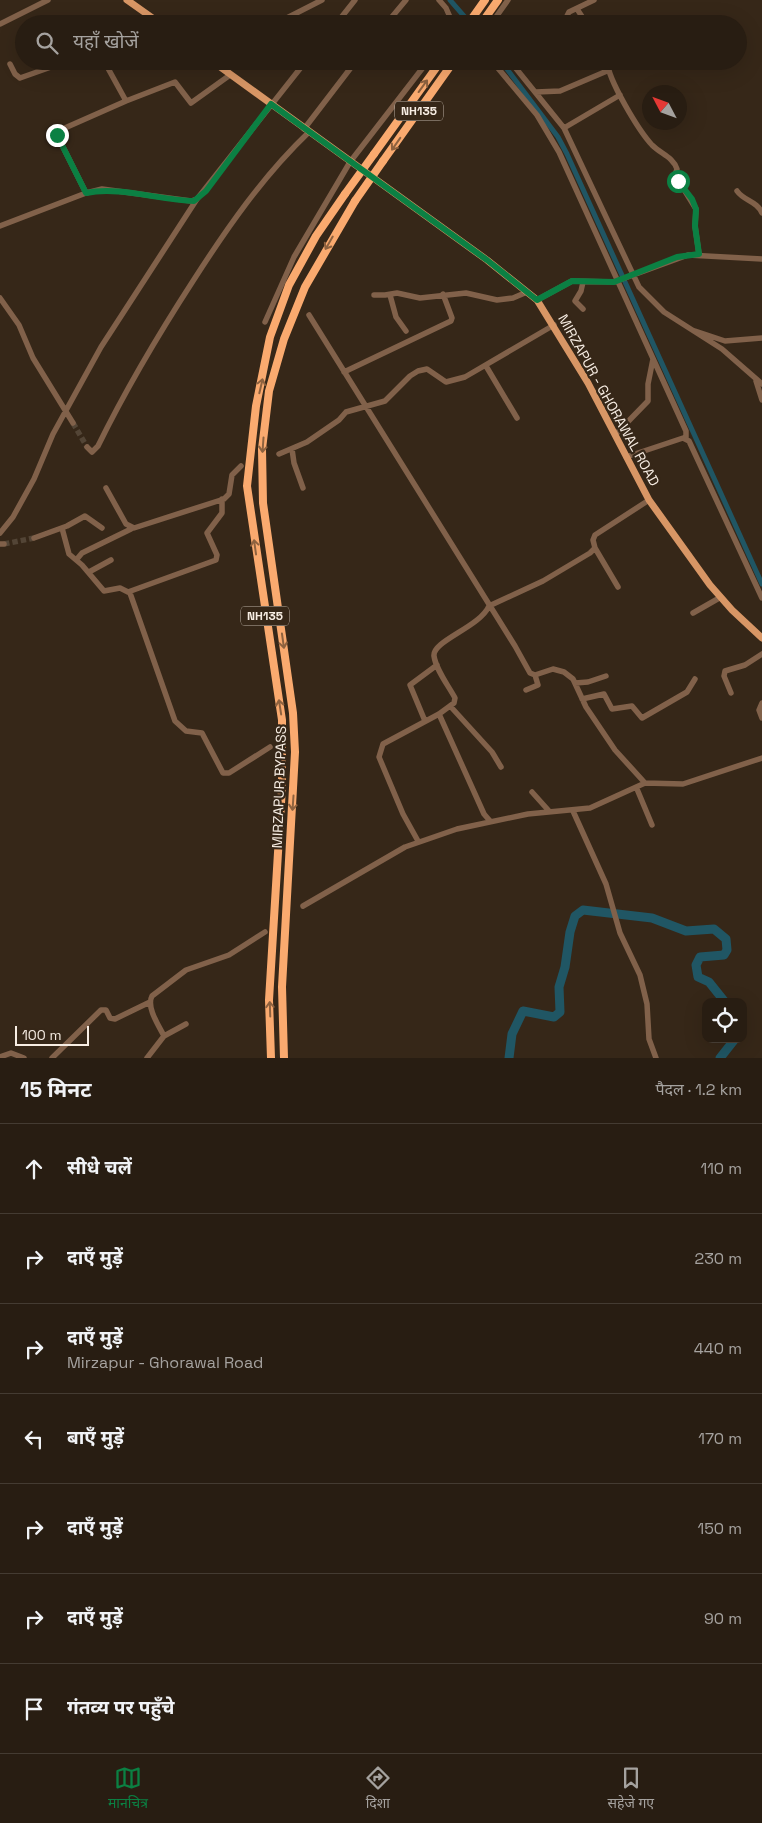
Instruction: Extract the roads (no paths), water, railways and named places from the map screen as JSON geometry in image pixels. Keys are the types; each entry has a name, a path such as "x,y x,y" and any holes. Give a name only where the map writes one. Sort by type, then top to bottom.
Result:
{"highway":[{"path":"474,15 485,0"},
{"path":"487,15 498,0"},
{"name":"NH135","path":"271,1058 269,1000 282,786 282,720 247,486 256,406 270,337 289,285 316,236 435,70"},
{"name":"MIRZAPUR BYPASS","path":"284,1058 282,987 295,752 293,713 263,503 262,449 269,391 284,339 305,287 355,202 448,70"}],"main road":[{"path":"127,0 148,15"},
{"name":"MIRZAPUR - GHORAWAL ROAD","path":"224,70 487,260 537,300 554,325 649,500 720,598 762,638"}],"street":[{"path":"18,15 48,0"},
{"path":"292,15 322,0"},
{"path":"343,15 355,0"},
{"path":"394,15 406,0"},
{"path":"439,0 449,15"},
{"path":"497,15 508,0"},
{"path":"568,15 569,12 594,0"},
{"path":"578,9 582,15"},
{"path":"0,24 15,16"},
{"path":"10,64 15,74 20,78 45,70"},
{"path":"109,70 126,101"},
{"path":"0,533 13,517 34,480 54,434 101,348 197,199 299,70"},
{"path":"87,447 92,452 98,446 170,314 217,242 281,159 307,131 350,70"},
{"path":"265,322 294,257 350,162 421,70"},
{"path":"500,70 537,115 560,152 686,431 686,438 762,598"},
{"path":"518,70 564,128 630,275 664,312 722,349 759,383 762,400"},
{"path":"536,92 560,91 607,71 652,145 675,164 677,169 675,175 696,209 695,226 699,254"},
{"path":"86,193 60,141 58,131 175,82 191,103 230,75"},
{"path":"564,128 620,95"},
{"path":"0,226 86,193 110,189 129,194 192,201 197,199"},
{"path":"737,191 742,197 756,204 762,213"},
{"path":"537,300 572,281 619,280 677,257 699,254 762,259"},
{"path":"583,282 581,291 575,300 583,309"},
{"path":"374,294 390,295 397,293 420,298 466,293 497,300 513,298 527,292"},
{"path":"344,372 451,322 452,318 443,294"},
{"path":"390,295 396,317 406,331"},
{"path":"0,298 19,325 33,358 73,423"},
{"path":"309,315 528,670 535,674 556,669 570,676 582,699 615,750 645,784"},
{"path":"365,405 375,405 390,398 402,383 418,371 428,369 442,380 450,381 465,377 554,325"},
{"path":"693,331 704,332 725,341 762,338"},
{"path":"615,435 648,401 648,384 653,358"},
{"path":"486,366 517,418"},
{"path":"279,454 324,431 346,412 363,409 365,405"},
{"path":"626,457 686,438"},
{"path":"292,449 294,463 303,488"},
{"path":"77,559 82,553 131,529 222,499 228,494 231,478 241,466"},
{"path":"106,488 126,524 131,529"},
{"path":"128,592 216,560 217,555 207,533 222,512 222,499"},
{"path":"618,587 595,548 593,540 595,535 649,500"},
{"path":"34,538 62,528 85,516 102,528"},
{"path":"62,528 69,554 77,559 104,591 120,588 128,592 175,721 186,731 202,733 219,767 225,774 270,747"},
{"path":"418,841 403,814 378,757 383,744 439,714 454,703 455,698 434,657 435,649 443,641 474,624 486,613 490,606 543,581 595,548"},
{"path":"89,572 111,560"},
{"path":"693,613 720,598"},
{"path":"731,693 723,673 728,669 745,665 762,654"},
{"path":"425,721 410,685 437,665"},
{"path":"526,690 538,684 535,674"},
{"path":"575,684 606,676"},
{"path":"582,699 604,694 612,709 632,706 642,718 687,692 695,679"},
{"path":"762,703 759,710 762,718"},
{"path":"451,707 492,752 501,767"},
{"path":"439,714 484,814 490,821"},
{"path":"303,906 369,866 418,841 490,821 549,811 573,811 596,806 645,784 683,784 762,758"},
{"path":"637,789 652,825"},
{"path":"532,792 549,811"},
{"path":"573,811 606,884 615,922 640,975 647,1004 649,1039 656,1058"},
{"path":"52,1058 101,1010 106,1010 110,1018 115,1019 150,1002 155,993 186,970 229,955 265,932"},
{"path":"150,1002 164,1036"},
{"path":"147,1058 164,1036 186,1024"},
{"path":"0,1057 10,1053 24,1058"}],"waterway":[{"path":"450,0 463,15"},
{"path":"508,70 558,137 567,154 762,584"},
{"path":"509,1058 512,1034 523,1011 554,1017 560,1012 559,987 565,967 570,932 575,916 583,910 652,918 686,931 714,929 726,939 727,950 724,955 700,957 696,965 698,977 709,982 722,998"},
{"path":"720,1058 732,1043"}],"tunnel":[{"path":"73,423 87,447"},
{"path":"4,544 34,538"}]}
